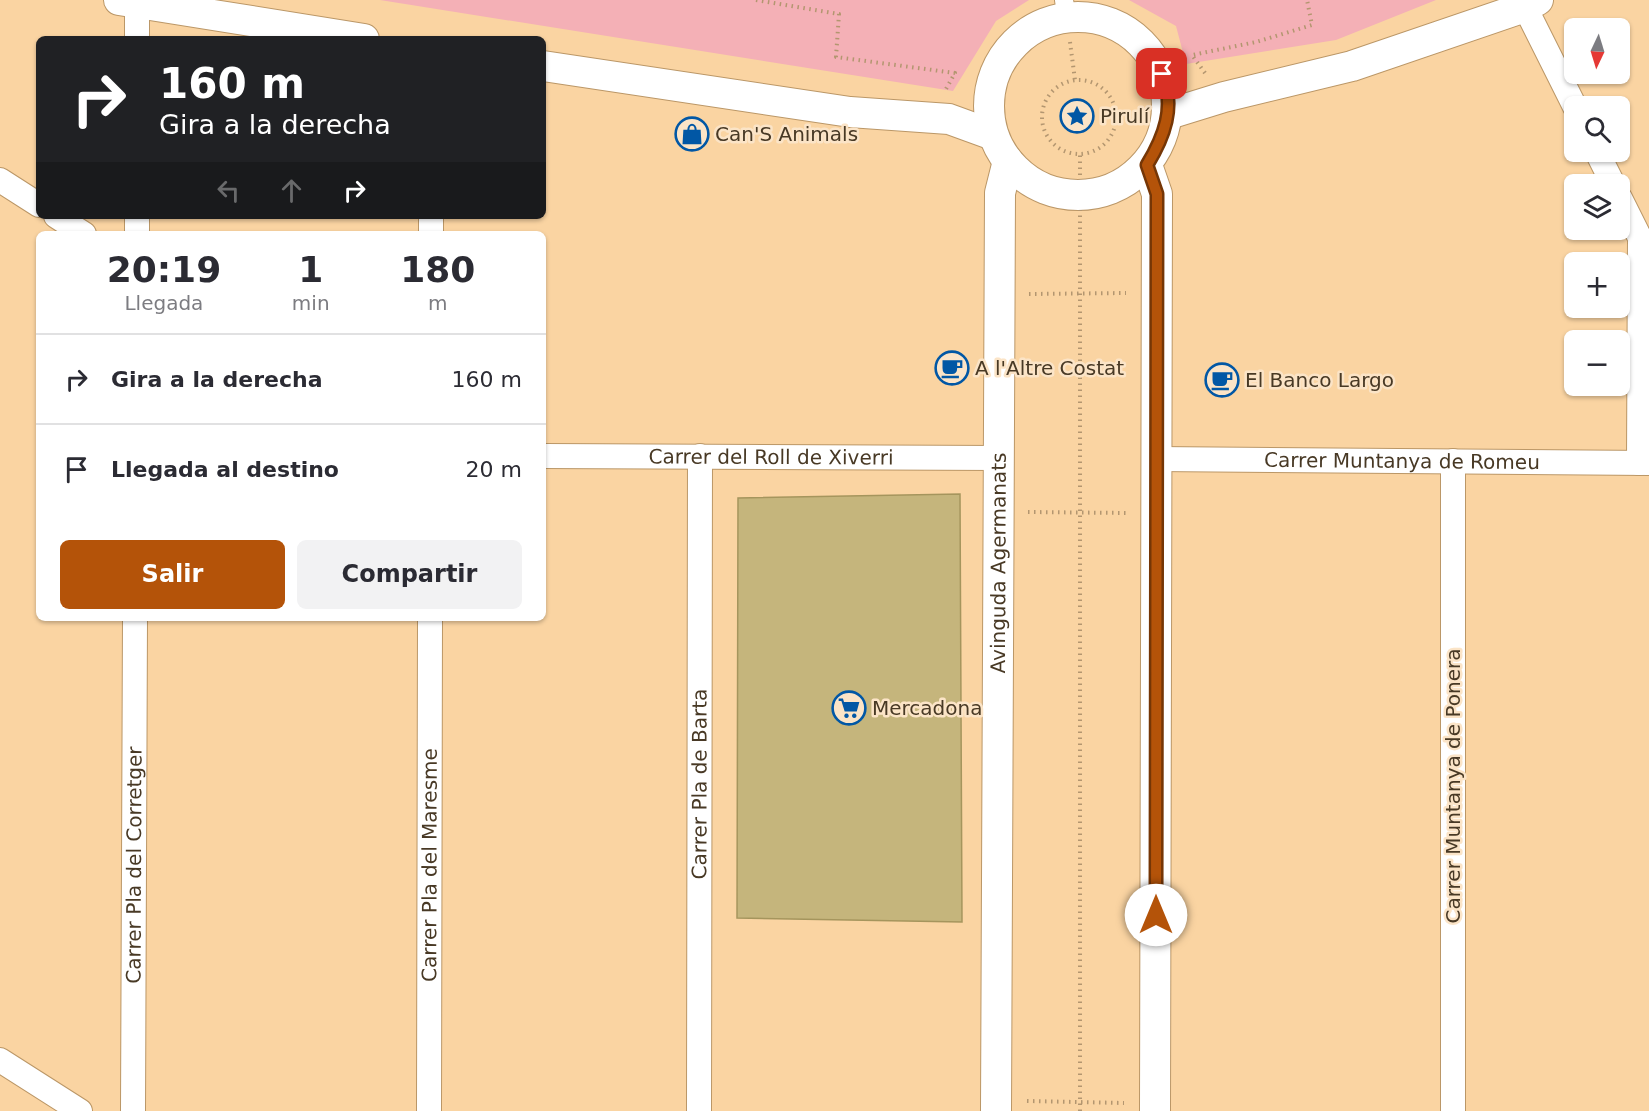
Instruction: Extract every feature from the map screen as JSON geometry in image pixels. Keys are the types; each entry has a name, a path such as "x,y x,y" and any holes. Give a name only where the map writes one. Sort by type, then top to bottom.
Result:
{"street":[{"path":"136,36 128,2 345,36"},
{"path":"1169,114 1224,97 1352,66 1532,4 1570,96"},
{"path":"1065,9 1123,27 1154,55 1162,74 1166,84 1169,114 1163,139 1147,165 1111,190 1064,195 1029,181 1008,161 993,135 989,120 990,95 996,70 1015,42 1065,9"},
{"path":"546,66 849,112 939,119 993,135"},
{"path":"1162,74 1224,97"},
{"path":"939,119 990,95"},
{"name":"Avinguda Agermanats","path":"996,1106 1000,193 1008,161"},
{"path":"1147,165 1157,194 1155,1107"},
{"path":"0,180 36,203"},
{"path":"1630,215 1644,238 1644,463"},
{"path":"61,219 79,231"},
{"name":"Carrer del Roll de Xiverri","path":"546,456 999,458"},
{"name":"Carrer Pla de Barta","path":"699,1111 700,456"},
{"name":"Carrer Muntanya de Romeu","path":"1156,459 1644,463"},
{"name":"Carrer Muntanya de Ponera","path":"1453,461 1453,1111"},
{"name":"Carrer Pla del Corretger","path":"133,1111 135,621"},
{"name":"Carrer Pla del Maresme","path":"429,1111 430,621"},
{"path":"0,1060 80,1111"}],"path":[{"path":"756,0 839,14 836,57 955,73 939,119"},
{"path":"1224,97 1192,56 1256,42 1312,25 1306,0"},
{"path":"1065,9 1075,80"},
{"path":"1075,80 1096,83 1106,90 1113,100 1116,112 1116,123 1105,143 1096,150 1080,153 1060,148 1050,140 1044,129 1042,117 1050,94 1059,85 1075,80"},
{"path":"1080,153 1082,193 1080,1111"},
{"path":"1000,294 1157,293"},
{"path":"999,511 1156,514"},
{"path":"996,1106 1080,1102 1155,1107"}],"shaded area":[{"path":"380,0 1029,0 996,21 953,91"},
{"path":"1129,0 1436,0 1336,40 1186,64 1176,26"}],"building":[{"name":"Mercadona","path":"960,494 962,922 737,918 738,498"}],"place":[{"name":"Pirulí","path":"1077,116"},
{"name":"Can'S Animals","path":"692,134"},
{"name":"A l'Altre Costat","path":"952,368"},
{"name":"El Banco Largo","path":"1222,380"},
{"name":"Mercadona","path":"849,708"}],"route":[{"path":"1156,915 1157,194 1147,165 1163,139 1169,114 1166,84 1162,74"}]}
